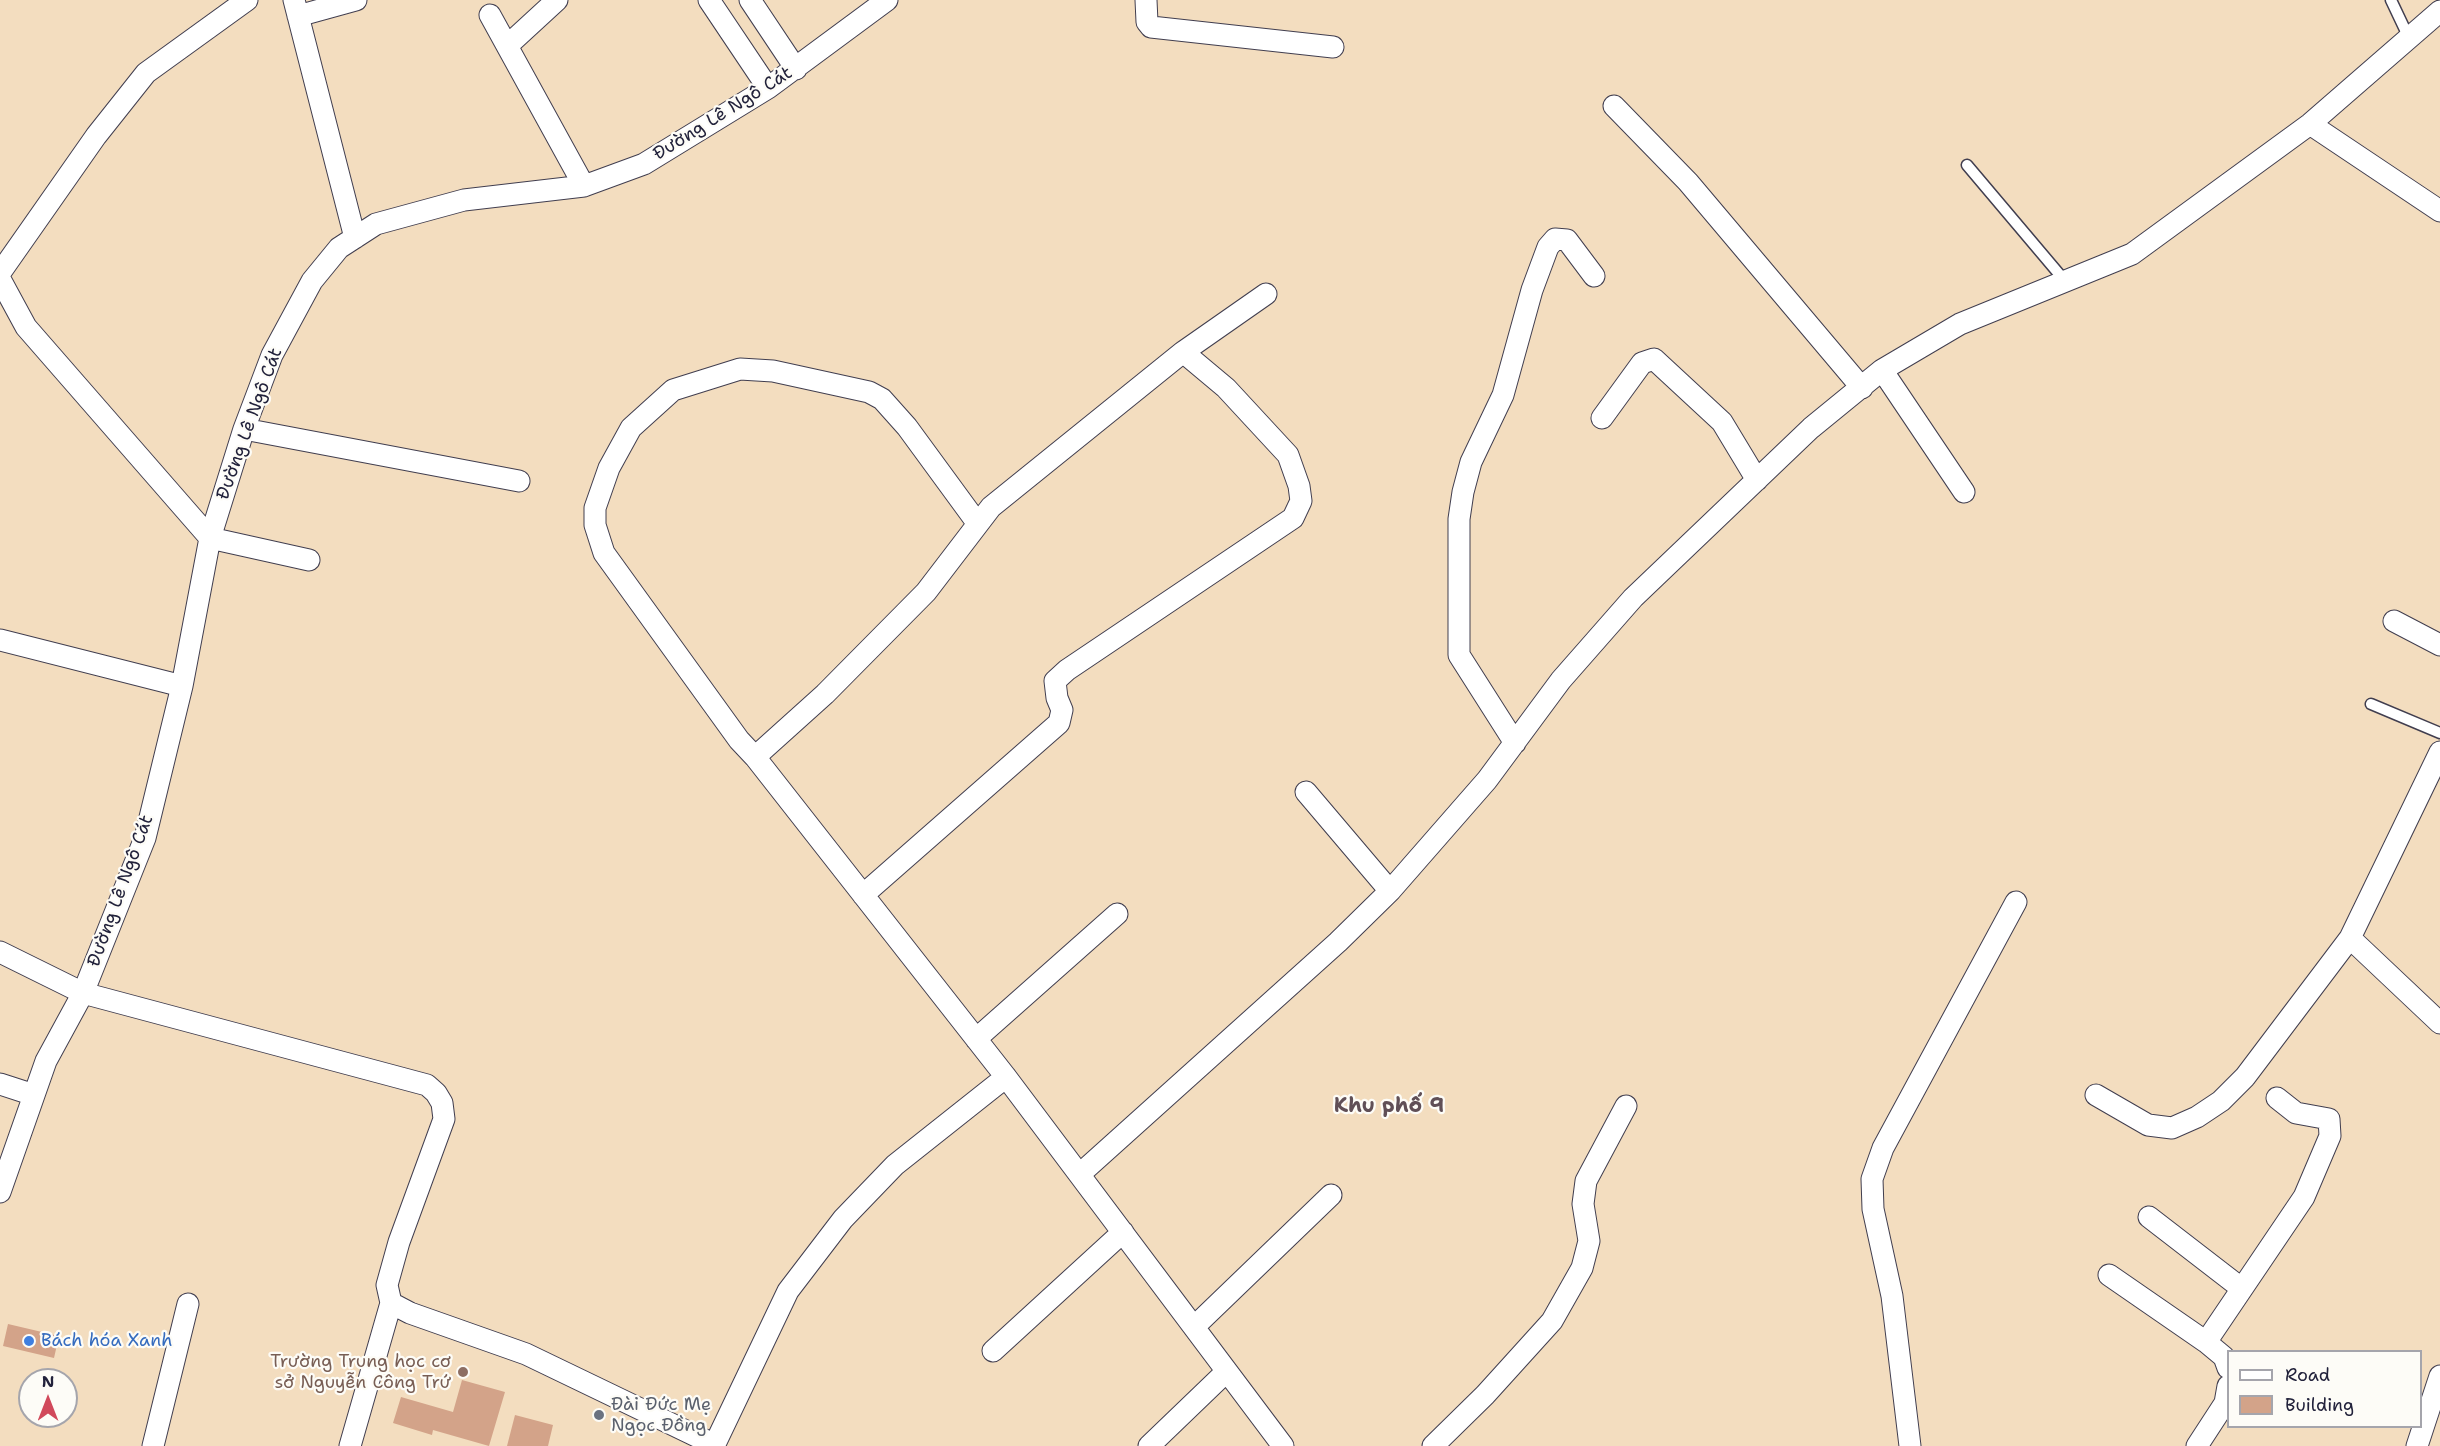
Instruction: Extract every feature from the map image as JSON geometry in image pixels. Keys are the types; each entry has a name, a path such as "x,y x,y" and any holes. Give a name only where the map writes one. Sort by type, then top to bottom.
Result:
{"street":[{"path":"0,273 96,136 146,73 247,0"},
{"path":"355,237 296,8 356,0"},
{"path":"507,46 557,0"},
{"path":"709,0 768,88"},
{"path":"750,0 796,69"},
{"name":"Đường Lê Ngô Cát","path":"0,1192 46,1061 82,993 145,838 182,686 210,538 244,429 272,355 312,281 339,248 376,224 464,200 584,186 644,164 768,88 887,0"},
{"path":"1146,0 1147,21 1151,27 1333,47"},
{"path":"1080,1174 1338,942 1390,891 1487,780 1561,680 1633,598 1811,428 1882,370 1960,324 2132,254 2310,124 2440,11"},
{"path":"490,15 584,186"},
{"path":"1614,106 1688,182 1862,388"},
{"path":"2310,124 2440,211"},
{"path":"1515,743 1459,655 1459,519 1463,492 1471,462 1503,396 1532,290 1548,247 1555,239 1567,240 1594,276"},
{"path":"0,279 26,327 210,538 309,560"},
{"path":"755,757 825,694 926,592 999,500 1183,352 1266,294"},
{"path":"863,895 1059,723 1062,710 1057,698 1055,681 1067,670 1293,518 1301,501 1299,486 1288,455 1226,388 1183,352"},
{"path":"1602,418 1642,363 1654,359 1722,422 1758,480"},
{"path":"978,524 907,427 882,399 869,392 773,371 740,369 673,390 631,428 609,468 595,508 595,525 604,553 739,740 755,757 1006,1077 1283,1446"},
{"path":"1882,370 1964,492"},
{"path":"244,429 519,481"},
{"path":"2394,621 2440,645"},
{"path":"0,640 182,686"},
{"path":"2096,1095 2148,1125 2172,1128 2197,1117 2221,1101 2246,1077 2350,938 2440,752"},
{"path":"1306,792 1390,891"},
{"path":"1910,1446 1892,1296 1872,1209 1872,1179 1883,1148 2016,902"},
{"path":"976,1039 1117,914"},
{"path":"2350,938 2440,1023"},
{"path":"0,952 82,993 427,1085 436,1093 442,1103 444,1119 396,1253 387,1285 391,1303 350,1446"},
{"path":"391,1303 526,1354 715,1445 788,1291 843,1219 895,1166 1006,1077"},
{"path":"0,1084 34,1095"},
{"path":"2206,1342 2304,1197 2330,1136 2329,1119 2296,1113 2277,1098"},
{"path":"1433,1446 1485,1395 1551,1321 1582,1269 1589,1241 1583,1204 1586,1181 1626,1106"},
{"path":"1194,1327 1331,1195"},
{"path":"2149,1217 2241,1288"},
{"path":"993,1351 1123,1232"},
{"path":"2109,1275 2206,1342 2224,1357 2227,1364"},
{"path":"153,1446 188,1304"},
{"path":"1149,1446 1226,1371"},
{"path":"2416,1446 2440,1376"},
{"path":"2197,1446 2225,1403 2227,1394"}],"lane":[{"path":"2391,0 2409,38"},
{"path":"1967,165 2065,281"},
{"path":"2371,704 2440,733"}],"building":[{"name":"Bách hóa Xanh","path":"8,1324 59,1336 54,1358 3,1346"},
{"path":"462,1380 505,1392 489,1446 433,1430 432,1435 393,1423 401,1397 453,1412"},
{"path":"515,1415 553,1425 548,1446 507,1446"}],"place":[{"name":"Bách hóa Xanh","path":"29,1341"},
{"name":"Trường Trung học cơ sở Nguyễn Công Trứ","path":"463,1372"},
{"name":"Đài Đức Mẹ Ngọc Đồng","path":"599,1415"}],"district":[{"name":"Khu phố 9","path":"1389,1107"}]}
